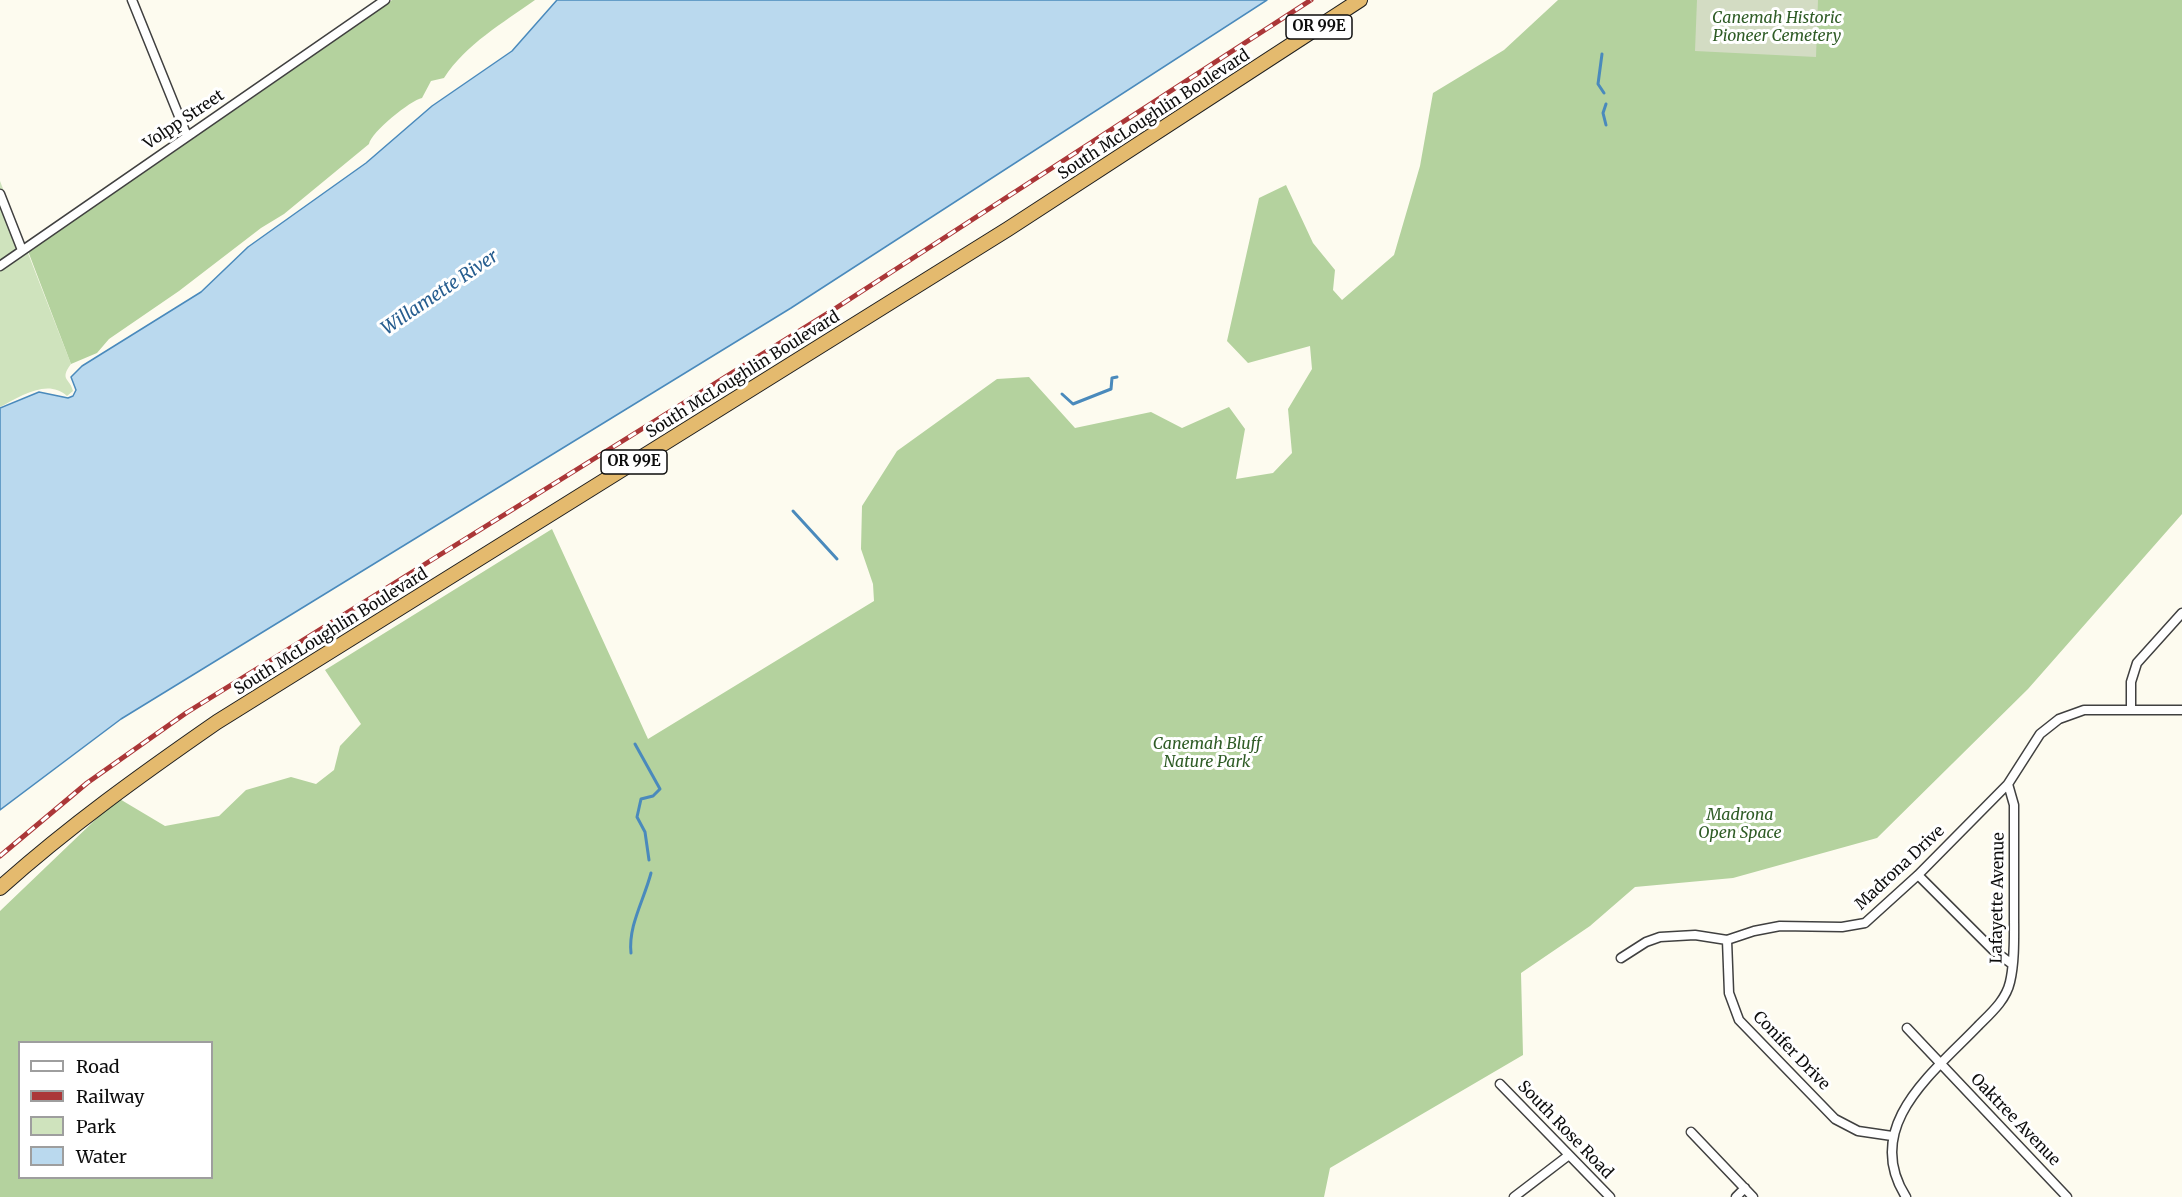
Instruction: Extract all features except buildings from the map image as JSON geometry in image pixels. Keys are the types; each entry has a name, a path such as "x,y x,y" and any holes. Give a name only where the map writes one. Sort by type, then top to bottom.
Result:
{"highway":[{"name":"South McLoughlin Boulevard","path":"1,888 123,787 217,722 1008,230 1360,0"}],"street":[{"path":"132,0 187,136"},
{"name":"Volpp Street","path":"0,266 385,0"},
{"path":"0,194 22,250"},
{"path":"2131,709 2131,682 2137,663 2182,613"},
{"path":"2007,784 2040,734 2060,719 2084,710 2182,710"},
{"name":"Madrona Drive","path":"1621,958 1646,942 1660,937 1695,935 1727,940 1754,931 1780,926 1842,927 1865,923 1918,875 2007,784"},
{"name":"Lafayette Avenue","path":"1906,1197 1894,1171 1892,1136 1906,1103 2000,1003 2010,982 2014,805 2007,784"},
{"path":"1918,875 1993,950 2012,964"},
{"name":"Conifer Drive","path":"1727,940 1729,993 1739,1020 1835,1119 1858,1131 1892,1136"},
{"name":"Oaktree Avenue","path":"1907,1028 2067,1197"},
{"name":"South Rose Road","path":"1500,1084 1610,1197"},
{"path":"1691,1132 1753,1197"},
{"path":"1514,1197 1569,1155"},
{"path":"1736,1197 1745,1188"}],"green space":[{"path":"392,0 535,0 474,44 444,78 431,81 422,98 409,104 392,117 369,144 284,214 261,228 179,291 109,339 97,353 71,364 28,251 177,150 192,135 238,108"},
{"name":"Canemah Bluff Nature Park","path":"1558,0 2182,0 2182,514 2028,689 1877,838 1733,878 1635,887 1590,926 1521,973 1523,1055 1330,1168 1324,1197 0,1197 0,911 118,798 165,826 219,816 246,790 291,777 316,784 334,770 340,746 361,724 325,670 552,529 648,739 874,601 873,584 861,549 862,506 897,451 997,379 1029,377 1075,428 1151,412 1182,428 1229,407 1245,429 1236,479 1273,473 1292,453 1288,409 1312,369 1310,346 1248,363 1227,341 1259,198 1286,185 1313,243 1335,270 1333,290 1342,300 1394,255 1420,166 1433,93 1504,50"},
{"name":"Canemah Historic Pioneer Cemetery","path":"1697,0 1818,0 1816,57 1695,51"},
{"path":"0,181 71,364 66,373 66,379 73,391 67,396 59,391 42,389 25,394 0,407"}],"water":[{"name":"Willamette River","path":"557,0 1267,0 791,308 121,719 0,810 0,408 39,392 68,398 73,396 76,390 71,377 82,366 201,292 248,247 366,163 432,106 512,51"}],"waterway":[{"path":"1602,54 1598,84 1604,93"},
{"path":"1606,104 1603,113 1606,125"},
{"path":"1062,394 1073,404 1111,389 1112,378 1117,377"},
{"path":"793,511 837,559"},
{"path":"635,744 660,789 653,796 641,799 637,817 645,832 649,860"},
{"path":"631,953 634,923 651,873"}],"railway":[{"path":"0,856 87,783 186,713 836,308 1311,0"}],"park label":[{"name":"Madrona Open Space","path":"1740,824"}]}
